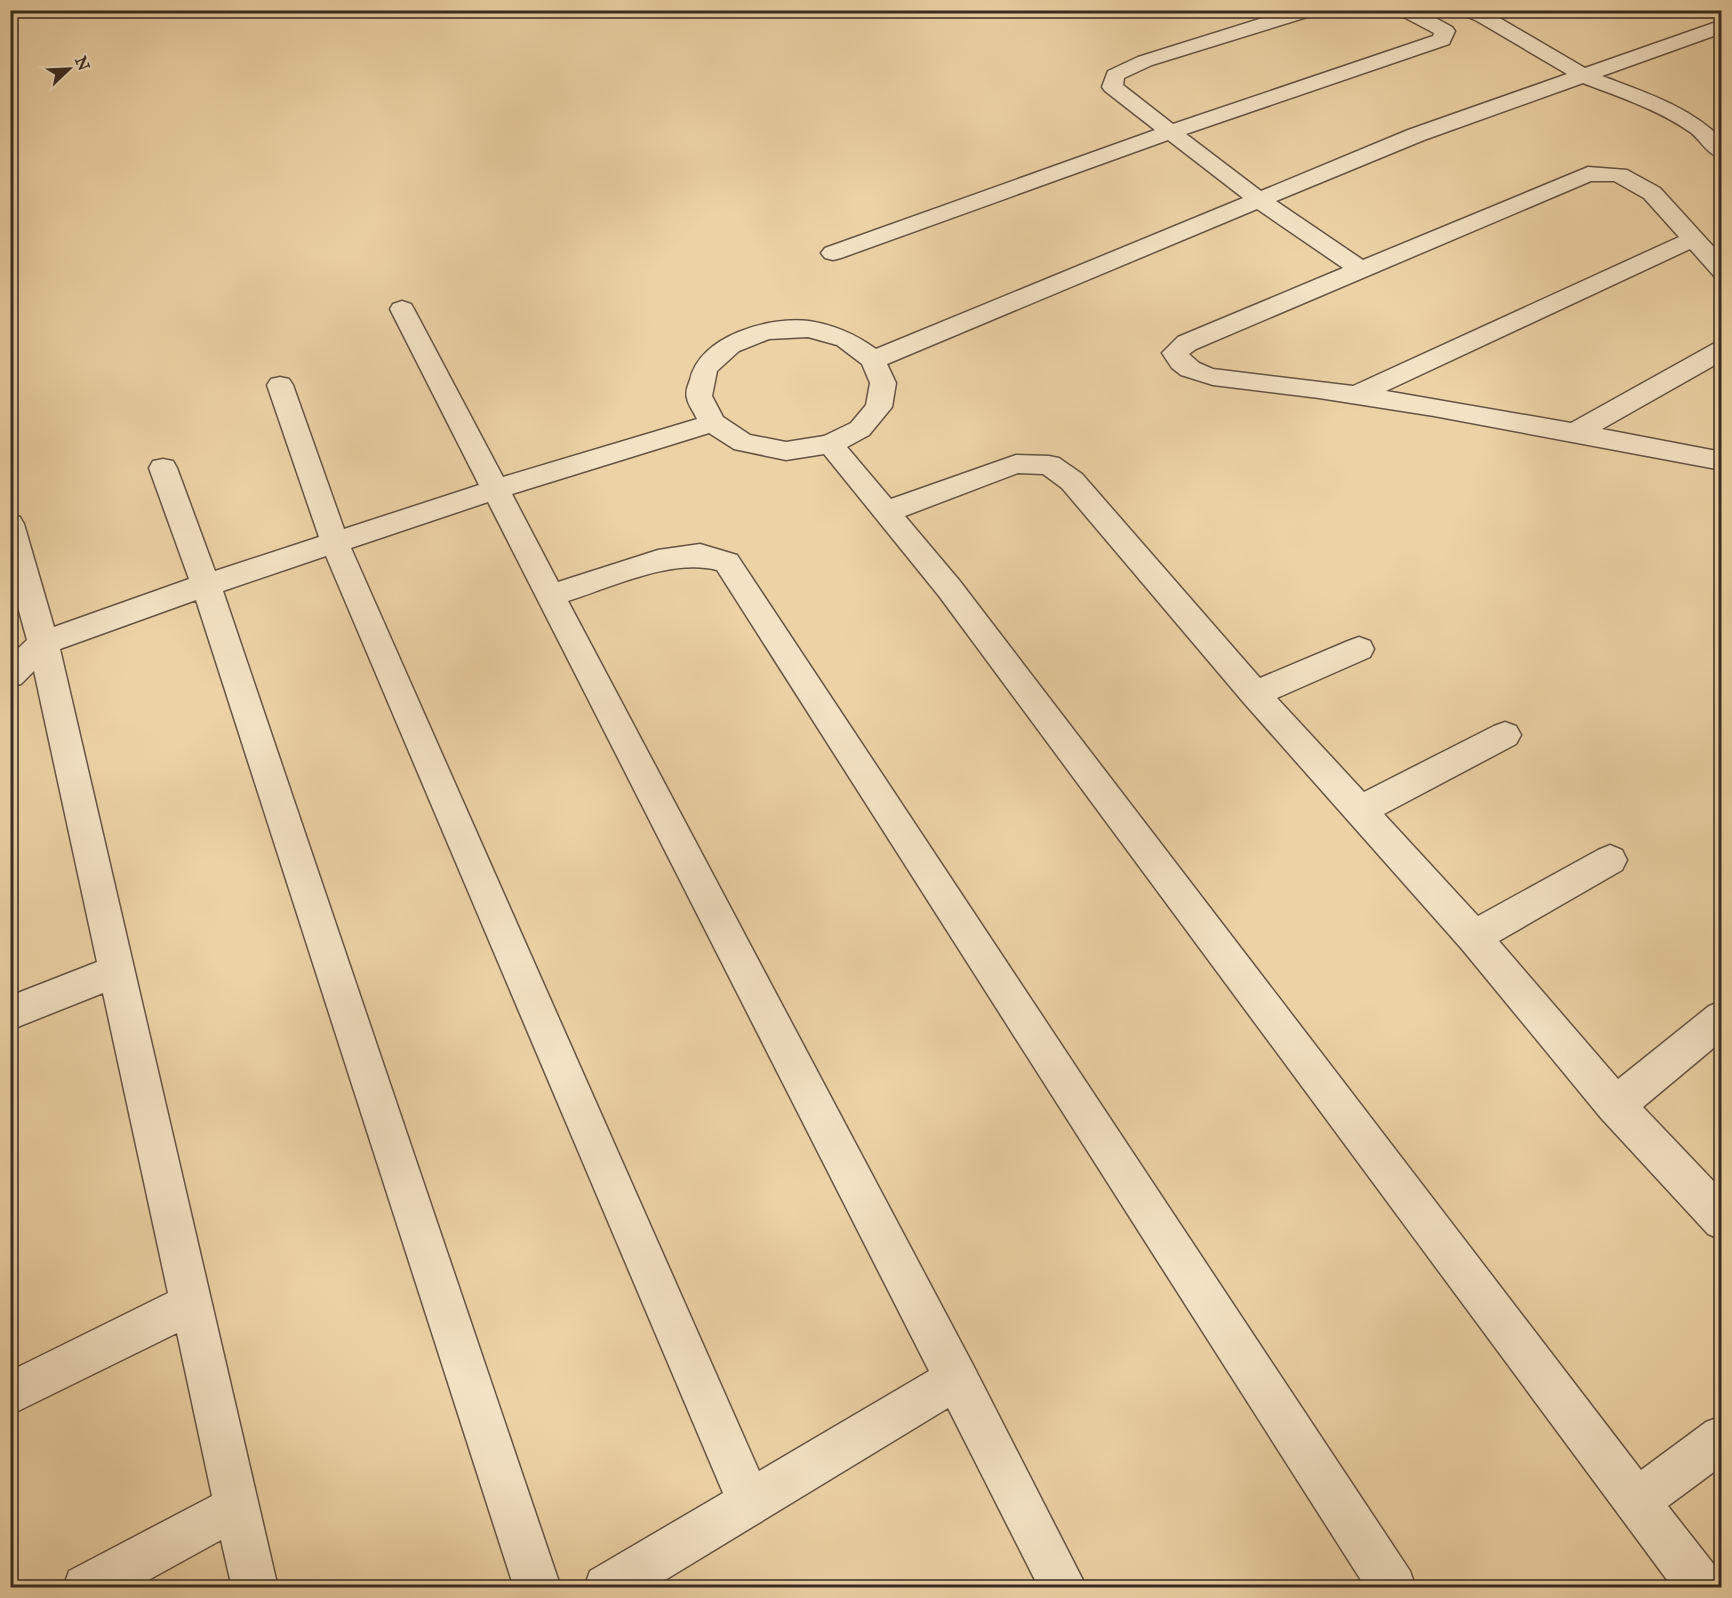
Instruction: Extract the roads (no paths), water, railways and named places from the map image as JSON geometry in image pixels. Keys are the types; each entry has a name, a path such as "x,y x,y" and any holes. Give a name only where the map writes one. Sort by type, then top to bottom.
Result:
{"street":[{"path":"1310,10 1145,61 1115,75 1112,87 1259,200 1360,269"},
{"path":"833,253 1170,132 1442,40 1445,31 1405,10"},
{"path":"1468,10 1584,76 1658,104 1699,128 1722,152"},
{"path":"873,360 1416,135 1721,26"},
{"path":"1722,271 1652,193 1619,176 1588,174 1187,343 1175,353 1179,361 1203,375 1358,394 1575,432 1722,461"},
{"path":"1358,394 1693,239"},
{"path":"402,309 1065,1587"},
{"path":"808,329 846,339 873,360 883,383 879,407 860,429 830,444 786,451 743,443 712,423 699,396 705,368 730,345 766,331 808,329"},
{"path":"1575,432 1722,350"},
{"path":"280,385 335,543 749,1501"},
{"path":"10,675 43,643 206,585 494,490 712,423"},
{"path":"830,444 949,588 1702,1587"},
{"path":"886,512 1016,464 1049,465 1072,481 1255,694 1474,937 1615,1105 1722,1220"},
{"path":"163,468 206,585 538,1587"},
{"path":"10,524 43,643 255,1587"},
{"path":"550,596 658,561 700,555 727,562 1393,1587"},
{"path":"1255,694 1359,649"},
{"path":"1360,810 1504,735"},
{"path":"1474,937 1610,860"},
{"path":"10,1012 116,971"},
{"path":"1615,1105 1722,1018"},
{"path":"10,1394 191,1304"},
{"path":"607,1587 957,1378"},
{"path":"1637,1501 1722,1438"},
{"path":"86,1587 237,1507"}]}
